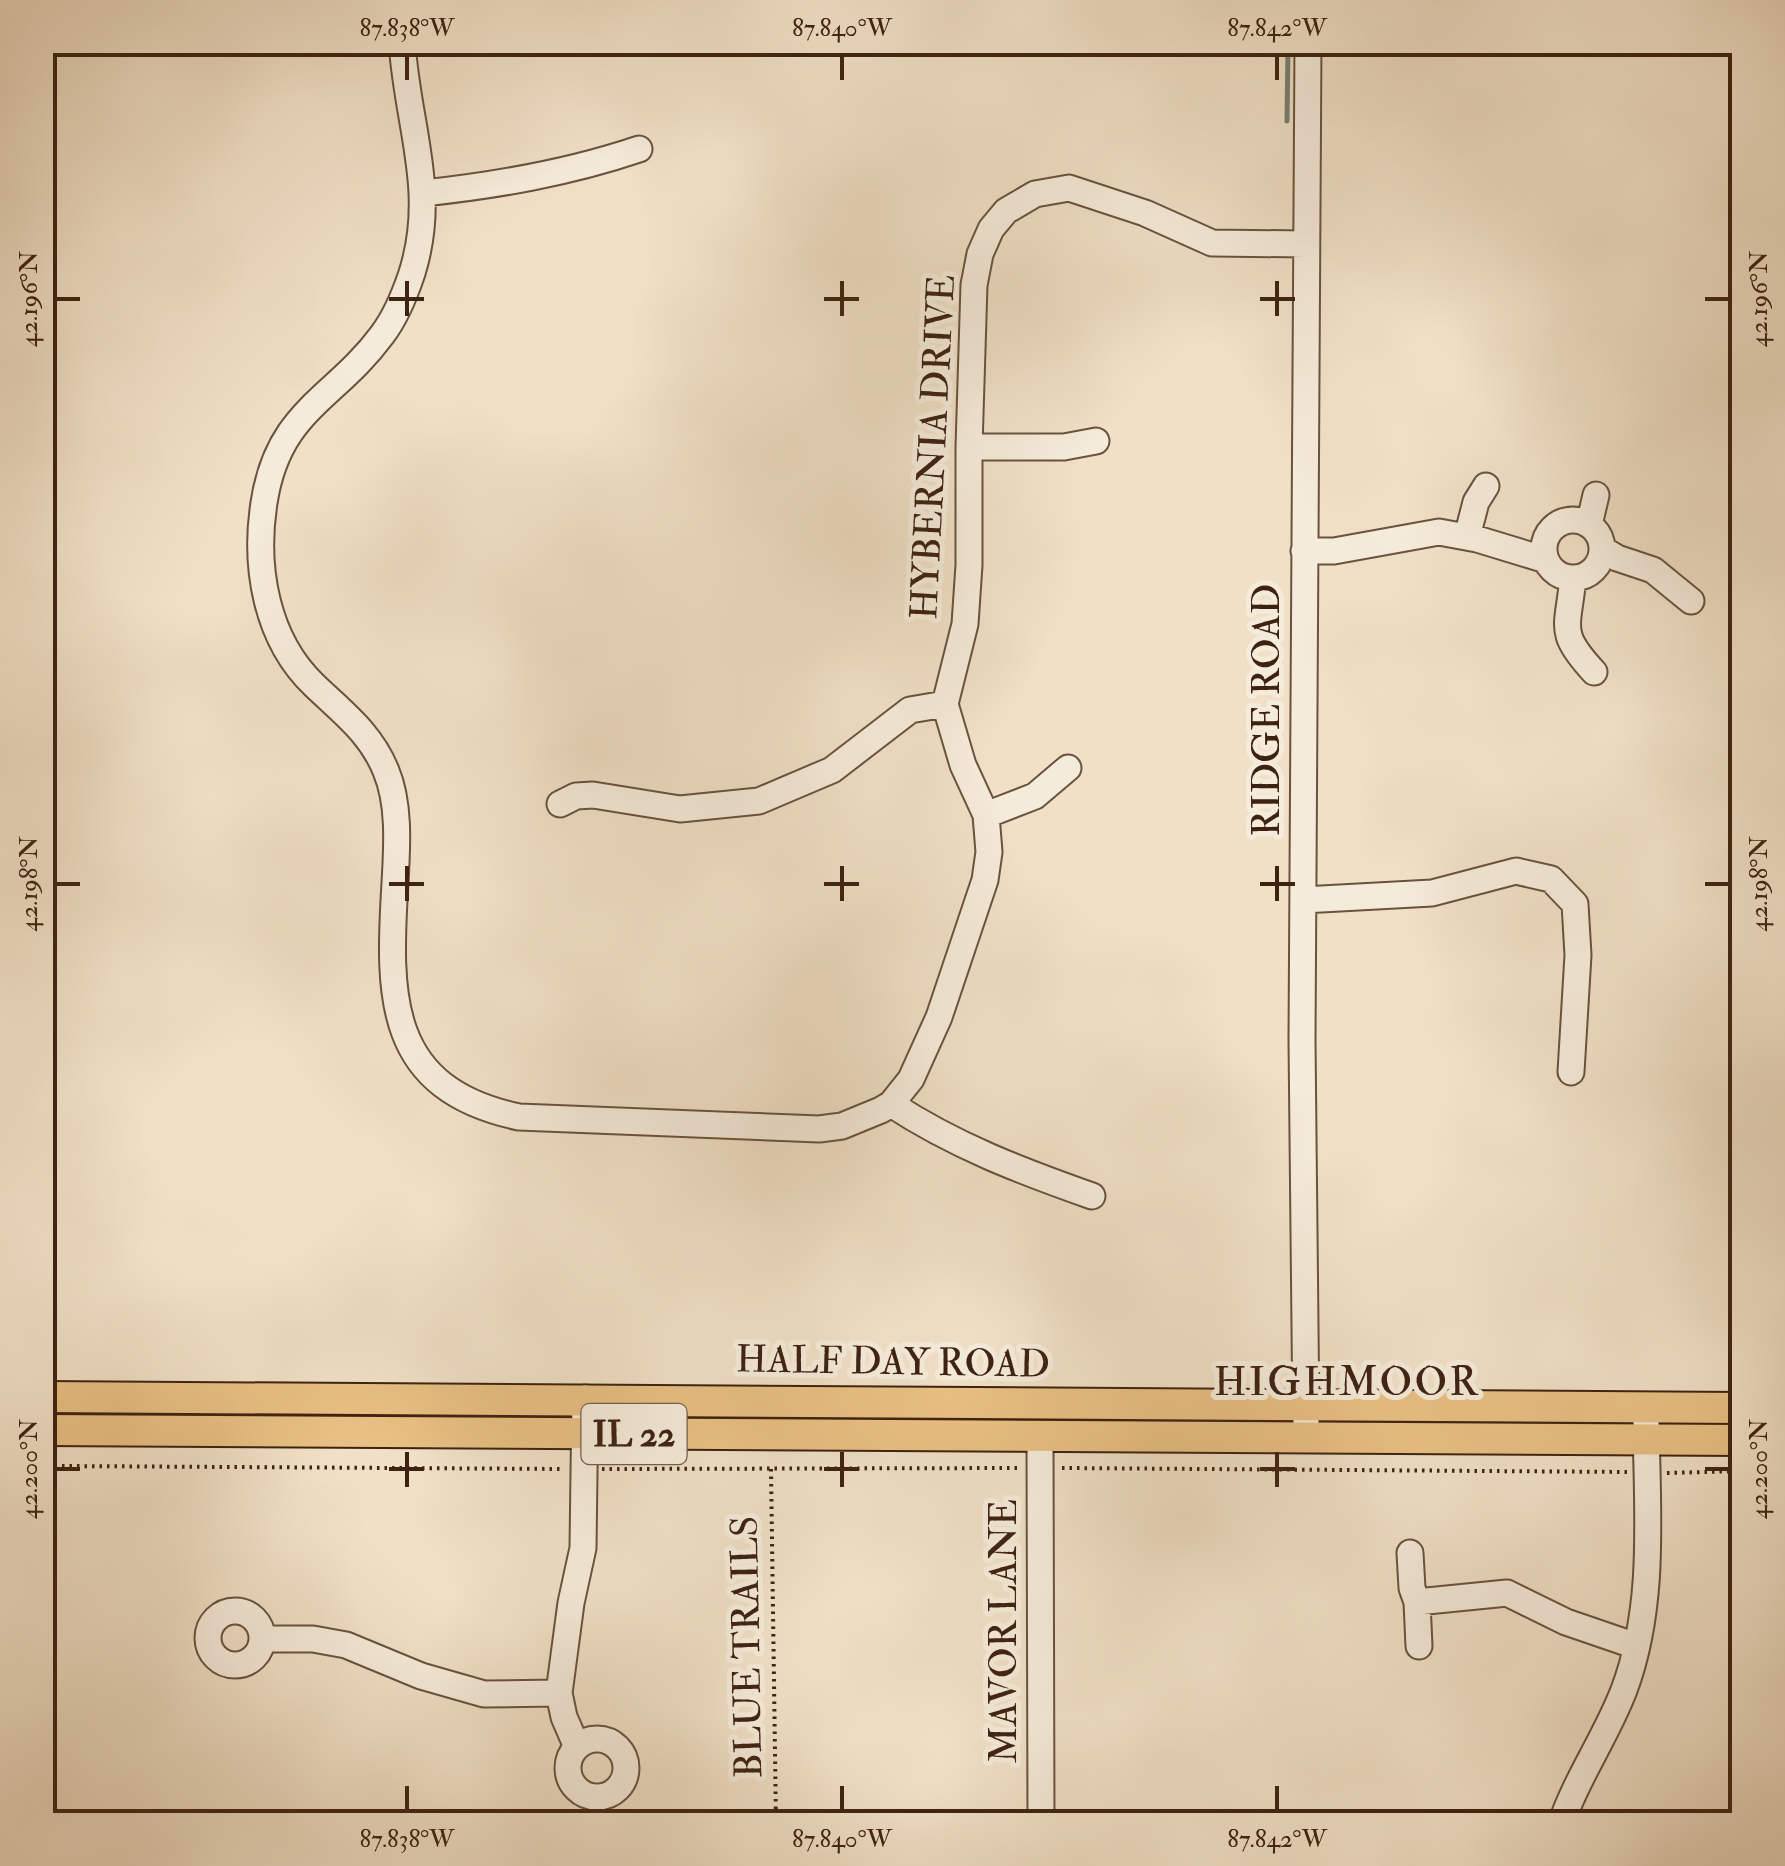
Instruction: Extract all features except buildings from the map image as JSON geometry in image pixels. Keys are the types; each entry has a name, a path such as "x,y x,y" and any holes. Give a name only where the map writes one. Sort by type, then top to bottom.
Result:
{"main road":[{"name":"HALF DAY ROAD","path":"42,1397 1742,1408"},
{"name":"HALF DAY ROAD","path":"42,1430 585,1434 1040,1453 1306,1438 1742,1440"}],"street":[{"name":"RIDGE ROAD","path":"1306,1438 1302,900 1308,42"},
{"path":"402,46 424,193 412,272 384,332 355,366 304,412 283,442 263,507 263,578 268,608 281,641 303,674 359,726 387,772 397,849 393,994 406,1039 429,1074 463,1100 485,1110 519,1117 819,1129 842,1126 892,1104 957,1144 998,1163 1092,1196"},
{"path":"424,193 552,175 639,149"},
{"name":"HYBERNIA DRIVE","path":"892,1104 924,1057 985,880 989,852 986,815 963,765 946,704 970,565 968,447 974,285 980,254 991,229 1006,211 1035,194 1069,188 1145,212 1212,243 1306,244"},
{"path":"968,447 1064,447 1096,442"},
{"path":"1467,537 1476,502 1486,486"},
{"path":"1589,524 1596,495"},
{"path":"1602,548 1596,566 1573,578 1556,573 1546,560 1544,542 1554,526 1571,520 1589,524 1602,548 1617,558 1653,570 1691,601"},
{"path":"1304,551 1334,551 1440,532 1546,560"},
{"path":"1573,578 1566,630 1572,648 1594,672"},
{"path":"560,804 576,796 593,795 680,809 759,800 832,770 910,710 946,704"},
{"path":"986,815 1035,796 1068,768"},
{"path":"1302,900 1432,893 1516,871 1551,879 1575,904 1578,956 1571,1072"},
{"path":"577,1747 559,1693 583,1548 585,1398"},
{"path":"1561,1824 1625,1688 1636,1646 1648,1582 1646,1407"},
{"name":"MAVOR LANE","path":"1040,1453 1041,1824"},
{"path":"1410,1553 1412,1588 1418,1602 1418,1646"},
{"path":"1418,1602 1507,1593 1566,1622 1636,1646"},
{"path":"262,1639 346,1645 421,1676 484,1694 559,1693"}],"path":[{"path":"62,1466 771,1469 1040,1453 1647,1472 1742,1471"},
{"name":"BLUE TRAILS","path":"771,1469 776,1824"}],"waterway":[{"path":"1287,121 1288,46"}],"district":[{"name":"HIGHMOOR","path":"1347,1381"}]}
